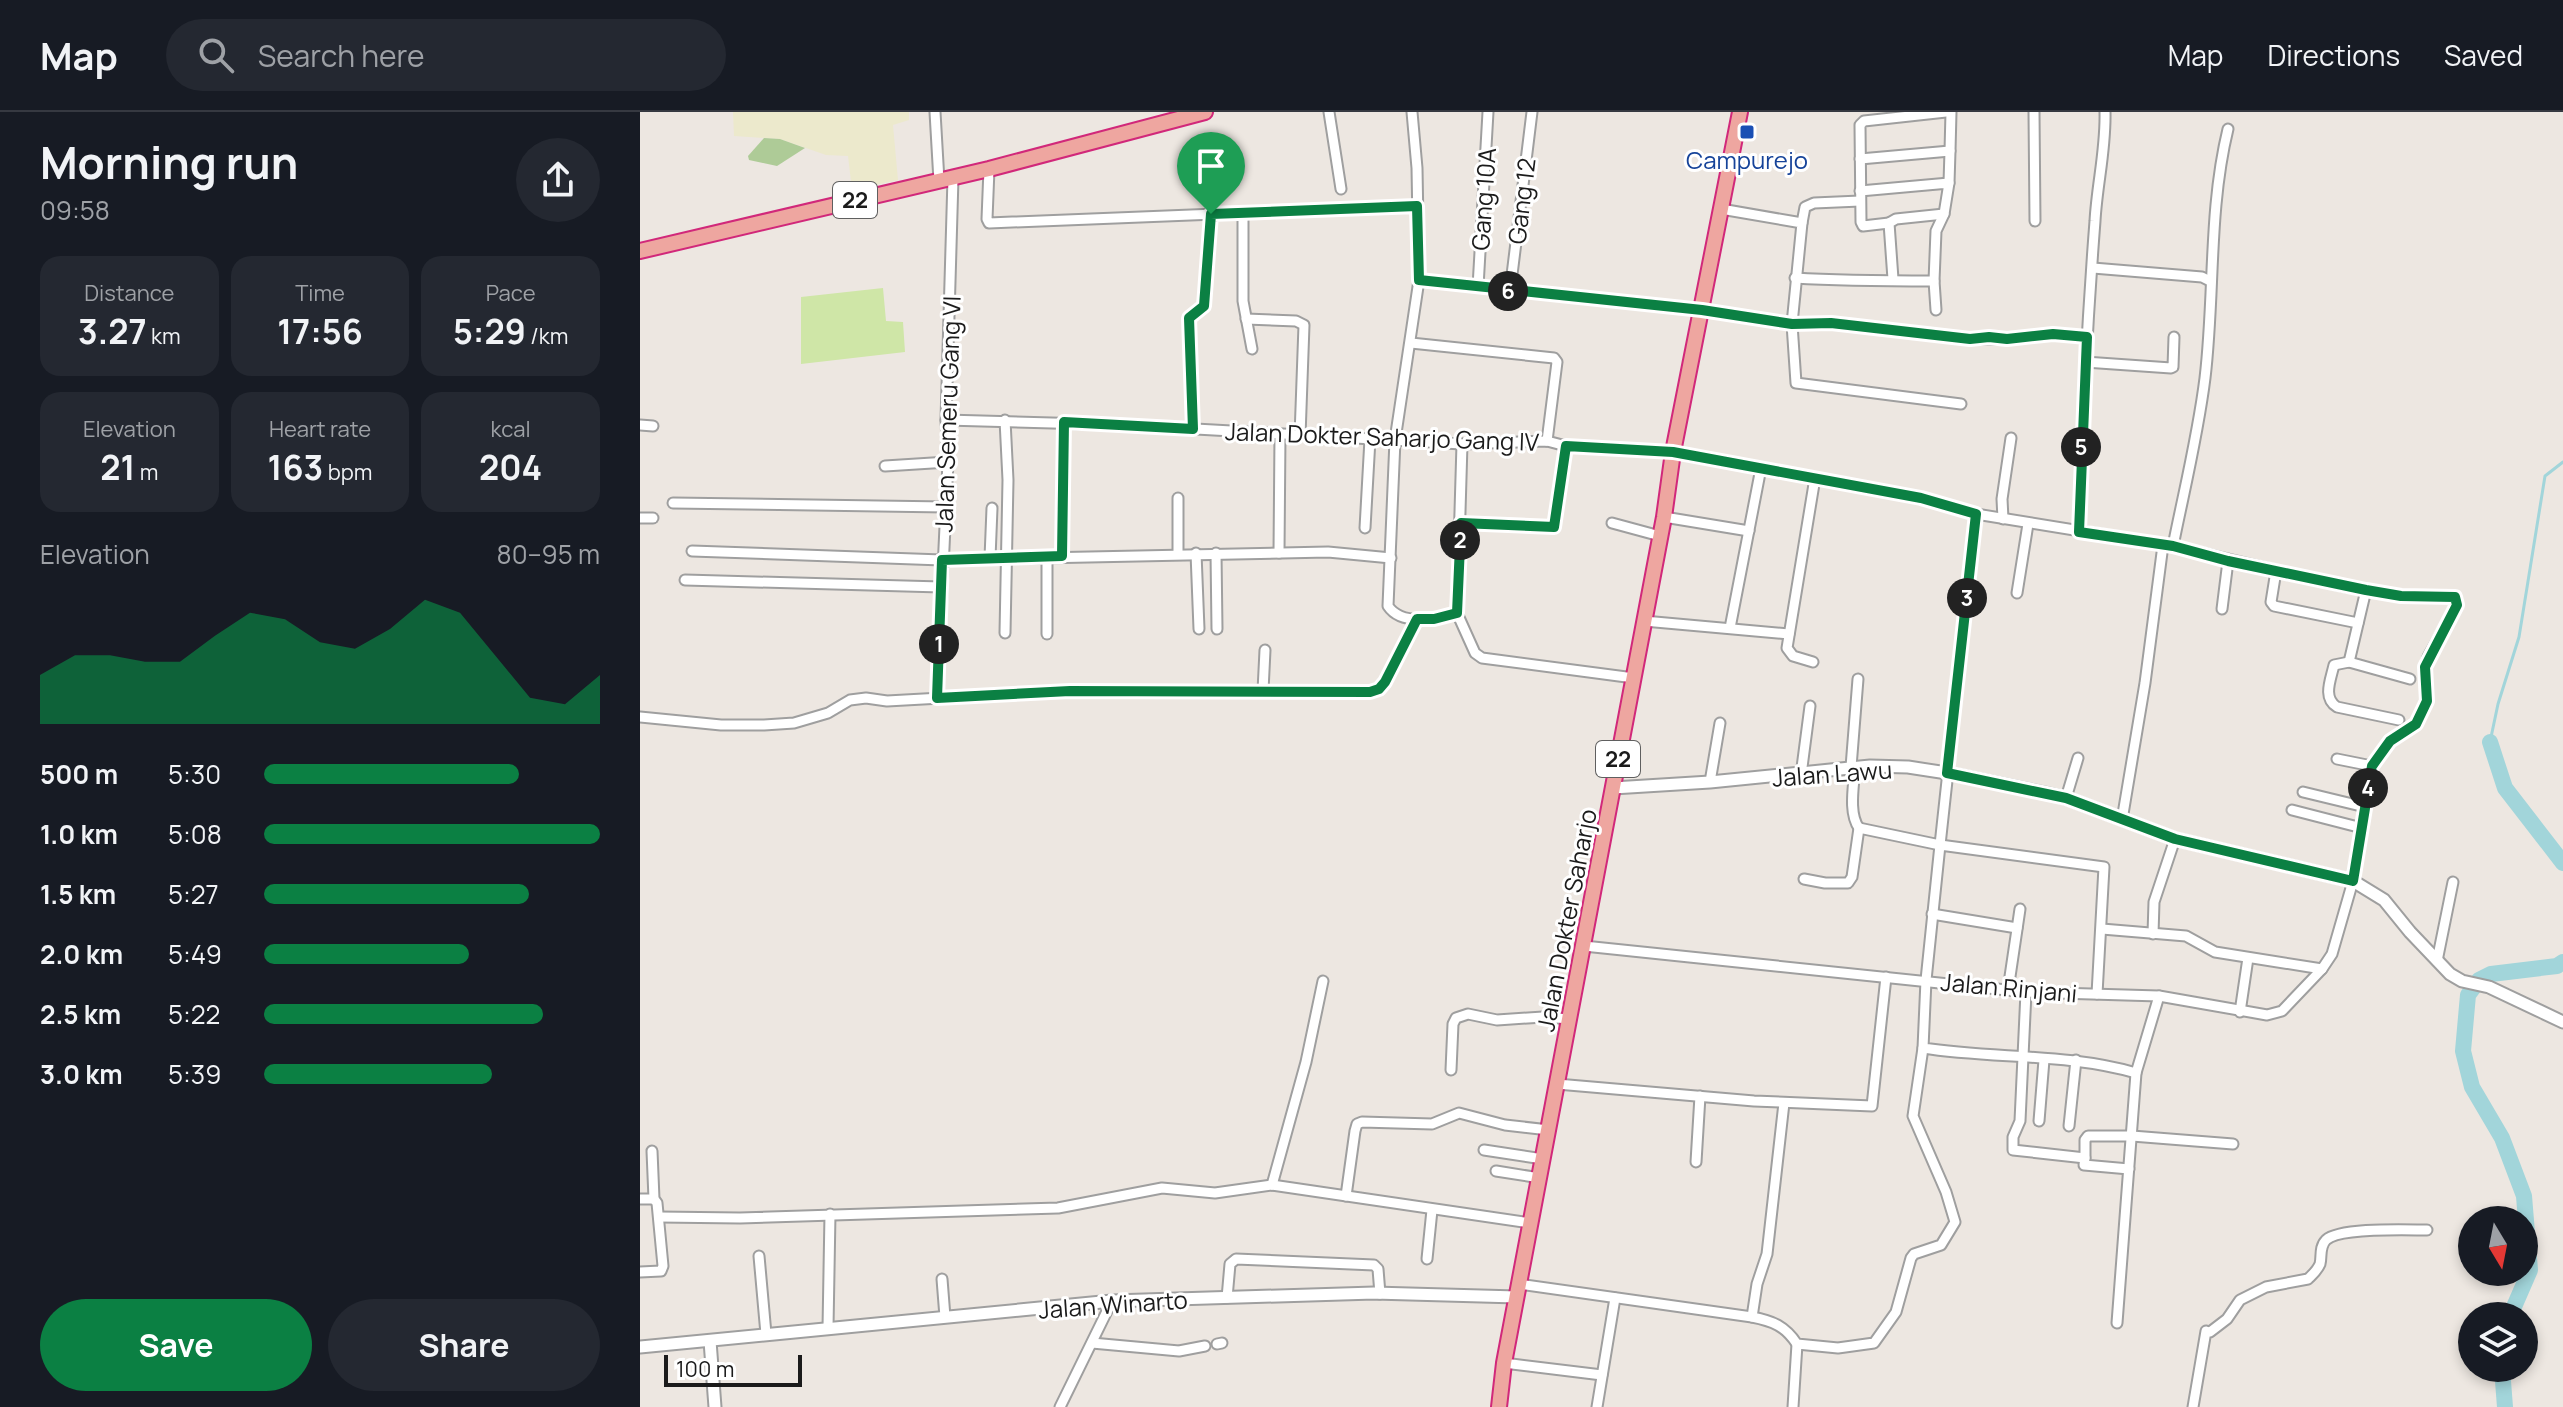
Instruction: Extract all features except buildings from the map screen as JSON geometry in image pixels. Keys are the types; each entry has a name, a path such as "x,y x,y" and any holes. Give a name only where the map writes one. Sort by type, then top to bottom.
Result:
{"highway":[{"name":"Jalan Dokter Saharjo","path":"1499,1407 1504,1363 1664,517 1673,452 1740,112"},
{"name":"22","path":"640,251 989,169 1198,113"}],"street":[{"name":"Jalan Semeru Gang VI","path":"935,112 946,179 948,462 937,698"},
{"path":"1329,112 1341,189"},
{"path":"1412,112 1419,280 1395,440 1389,609 1407,618 1417,619 1434,619 1457,613"},
{"name":"Gang 10A","path":"1478,287 1488,112"},
{"name":"Gang 12","path":"1510,291 1532,112"},
{"path":"1936,310 1936,236 1944,214 1949,183 1949,112 1862,122 1860,196 1863,226 1944,214"},
{"path":"2034,112 2035,221"},
{"path":"2079,532 2085,362 2095,218 2105,148 2105,117"},
{"path":"2122,820 2168,546 2205,377 2218,168 2228,129"},
{"path":"1860,159 1950,151"},
{"path":"989,169 989,223 1417,206"},
{"path":"1949,183 1814,203 1805,207 1792,324 1795,380 1800,385 1961,404"},
{"path":"1721,209 1802,223"},
{"path":"1243,213 1243,301 1252,349"},
{"path":"1193,429 1189,318 1204,306 1211,214"},
{"path":"1889,223 1893,279"},
{"path":"2093,268 2202,277 2210,281"},
{"path":"1795,278 1850,282 1893,279 1934,281"},
{"path":"1419,280 1702,310 1792,324 1831,323 1970,339 2053,334 2087,337"},
{"path":"1246,319 1296,321 1304,325 1300,436"},
{"path":"2085,362 2171,368 2174,337"},
{"path":"1411,343 1554,358 1557,362 1547,441"},
{"name":"Jalan Dokter Saharjo Gang IV","path":"946,420 1064,422 1462,444 1547,441 1566,446 1673,452 1921,498 1976,514 2028,524 2168,546 2366,590 2401,596 2451,596 2457,601 2425,667 2427,701 2416,724 2390,741 2372,766"},
{"path":"1005,420 1008,480 1005,633"},
{"path":"1062,556 1064,422"},
{"path":"640,425 653,426"},
{"path":"1279,553 1280,435"},
{"path":"2003,519 2002,499 2011,438"},
{"path":"1365,528 1370,439"},
{"path":"1462,444 1457,613 1477,657 1634,678"},
{"path":"1461,523 1554,527 1566,446"},
{"path":"885,466 948,462"},
{"path":"1730,628 1761,468"},
{"path":"1813,662 1789,653 1789,634 1815,478"},
{"path":"1178,498 1178,553"},
{"path":"673,503 946,507"},
{"path":"990,558 992,508"},
{"path":"1797,1344 1838,1348 1874,1343 1896,1312 1911,1258 1914,1254 1941,1245 1955,1222 1946,1192 1913,1116 1923,1048 1932,914 1976,514"},
{"path":"1664,517 1749,531"},
{"path":"640,518 653,518"},
{"path":"1612,523 1660,536"},
{"path":"2017,593 2028,524"},
{"path":"692,551 942,560 1344,552 1391,558"},
{"path":"1196,553 1199,629"},
{"path":"1216,553 1217,629"},
{"path":"1047,556 1047,634"},
{"path":"2222,609 2228,561"},
{"path":"2276,571 2271,602 2274,606 2358,623"},
{"path":"685,580 941,587"},
{"path":"2349,662 2366,590"},
{"path":"640,717 721,725 764,725 811,718 859,698 887,701 1070,691 1370,692 1379,689 1417,619"},
{"path":"1644,621 1789,634"},
{"path":"1263,691 1265,650"},
{"path":"2399,720 2330,703 2328,698 2334,665 2349,662 2410,679"},
{"path":"1858,679 1853,767 1855,824 1859,828 1940,845 2102,866 2106,870 2097,994"},
{"path":"1801,775 1810,706"},
{"path":"1710,782 1720,723"},
{"path":"2066,798 2078,758"},
{"path":"2337,759 2372,766"},
{"name":"Jalan Rinjani","path":"1584,946 2026,992 2159,996 2267,1015 2282,1011 2332,954 2353,881 2372,766"},
{"name":"Jalan Lawu","path":"1613,788 1801,775 1853,767 1897,767 1947,773 2066,798 2175,839 2353,881 2384,900 2437,961 2462,981 2489,987 2563,1022"},
{"path":"2303,792 2365,807"},
{"path":"2292,810 2362,828"},
{"path":"1804,879 1848,883 1852,877 1859,828"},
{"path":"2153,934 2154,902 2175,839"},
{"path":"2437,961 2453,882"},
{"path":"2008,990 2020,909"},
{"path":"1932,914 2017,928"},
{"path":"2102,929 2186,936 2215,952 2322,969"},
{"path":"2240,1012 2248,958"},
{"path":"1557,1084 1784,1103 1872,1106 1886,977"},
{"path":"1272,1185 1306,1062 1323,981"},
{"path":"2026,992 2020,1121 2013,1137 2013,1150 2085,1158"},
{"path":"2117,1323 2136,1073 2159,996"},
{"path":"1451,1070 1453,1024 1462,1014 1497,1020 1570,1019"},
{"path":"1923,1048 2044,1060 2076,1060 2136,1073"},
{"path":"2039,1121 2044,1060"},
{"path":"2069,1126 2076,1060"},
{"path":"1696,1162 1700,1096"},
{"path":"1752,1317 1757,1284 1767,1254 1784,1103"},
{"path":"1346,1196 1355,1131 1357,1124 1362,1122 1432,1124 1459,1113 1505,1125 1549,1130"},
{"path":"2129,1169 2084,1165 2085,1140 2088,1136 2132,1136 2233,1144"},
{"path":"1484,1150 1543,1159"},
{"path":"640,1272 663,1269 659,1217 654,1199 652,1151"},
{"path":"1496,1171 1540,1178"},
{"path":"659,1217 1058,1208 1162,1188 1215,1193 1272,1185 1530,1223"},
{"path":"640,1199 654,1199"},
{"path":"1427,1259 1432,1210"},
{"path":"828,1328 830,1214"},
{"path":"2193,1407 2206,1331 2210,1332 2227,1319 2240,1300 2266,1287 2308,1279 2321,1262 2325,1241 2336,1235 2375,1230 2427,1230"},
{"path":"759,1256 766,1334"},
{"path":"1227,1298 1230,1264 1236,1259 1374,1265 1378,1269 1380,1294"},
{"path":"942,1279 945,1317"},
{"path":"1518,1291 1615,1298 1772,1321 1787,1330 1797,1344 1793,1407"},
{"name":"Jalan Winarto","path":"640,1347 1112,1301 1518,1291"},
{"path":"1597,1407 1615,1298"},
{"path":"1060,1407 1112,1301"},
{"path":"710,1341 715,1407"},
{"path":"1092,1343 1179,1351 1205,1346"},
{"path":"1504,1363 1602,1375"}],"shaded area":[{"path":"733,112 909,112 909,120 893,125 898,180 852,190 848,156 826,155 780,139 734,136"}],"green space":[{"path":"764,138 780,139 805,148 777,166 749,160 748,156"},
{"path":"883,288 886,321 903,322 905,352 801,364 801,297"}],"waterway":[{"path":"2490,742 2498,704 2519,637 2545,476 2563,462"},
{"path":"2490,742 2505,788 2563,863"},
{"path":"2516,1302 2530,1270 2524,1196 2502,1138 2472,1087 2463,1051 2468,995 2479,980 2491,974 2557,966 2563,962"},
{"path":"2503,1382 2505,1407"}],"place":[{"name":"Campurejo","path":"1747,132"}],"route":[{"path":"1417,206 1419,280 1702,310 1792,324 1831,323 1970,339 2053,334 2087,337 2079,532 2173,546 2342,586 2401,596 2451,596 2457,601 2428,657 2425,667 2427,701 2416,724 2390,741 2372,766 2353,881 2175,839 2066,798 1947,773 1976,514 1921,498 1673,452 1566,446 1554,527 1461,523 1457,613 1434,619 1417,619 1379,689 1370,692 1070,691 937,698 942,560 1062,556 1064,422 1193,429 1189,318 1191,314 1203,310 1204,306 1211,214 1417,206"}]}
